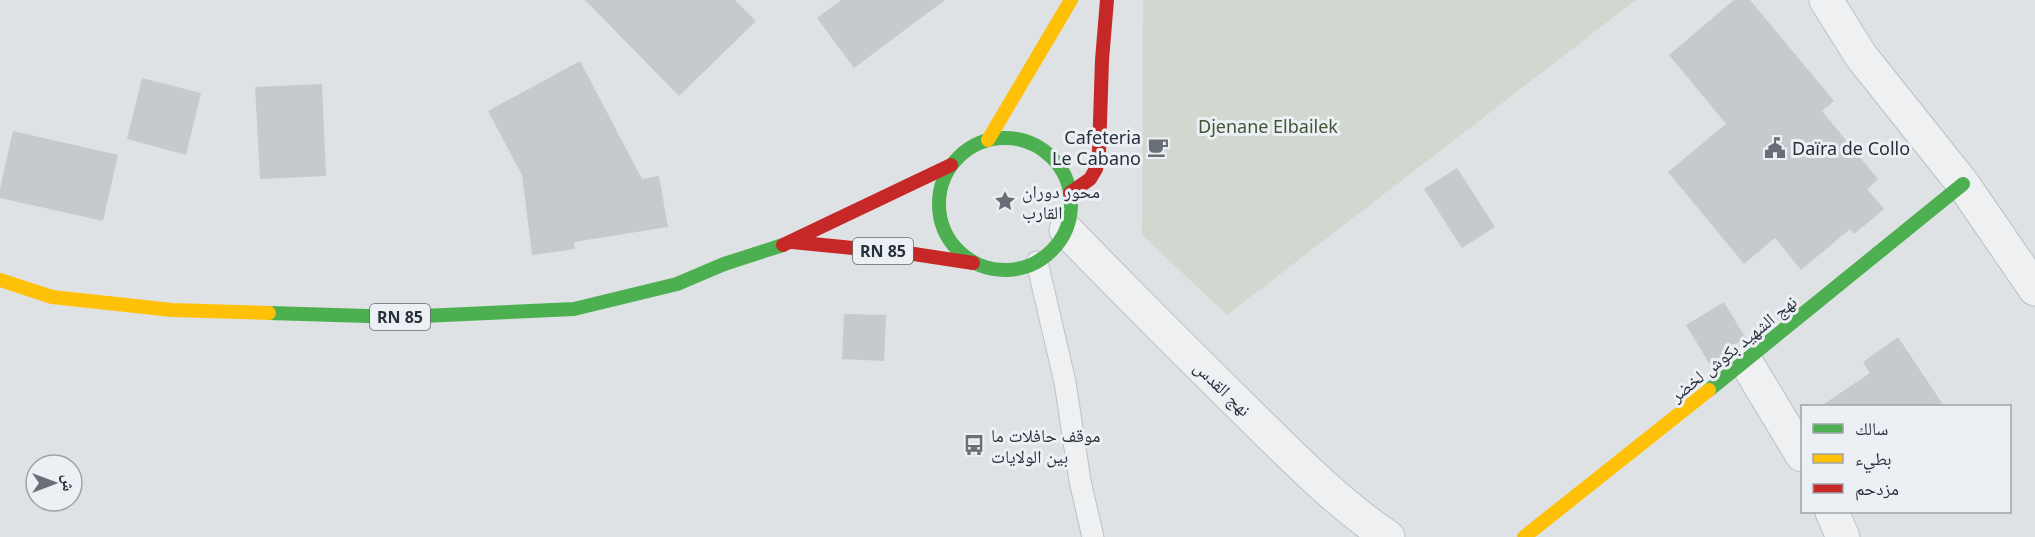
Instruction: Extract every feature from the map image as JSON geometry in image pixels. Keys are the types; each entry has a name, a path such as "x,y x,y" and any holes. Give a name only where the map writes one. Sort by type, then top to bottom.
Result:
{"main road":[{"path":"988,140 1071,0"},
{"path":"1070,193 1090,179 1096,169 1099,153 1102,60 1107,0"},
{"path":"1009,137 1031,143 1049,155 1063,172 1070,193 1071,208 1066,230 1054,249 1037,262 1016,270 995,270 973,263 955,249 943,230 938,208 941,186 951,165 967,149 988,140 1009,137"},
{"name":"RN 85","path":"0,280 52,297 172,310 401,317 574,309 677,284 724,264 792,242 951,165"},
{"name":"نهج الشهيد بكوش لخضر","path":"1524,537 1746,362 1963,184"},
{"name":"RN 85","path":"792,242 914,254 973,263"}],"street":[{"path":"1826,0 1861,56 1963,184 2035,289"},
{"name":"نهج القدس","path":"1066,230 1139,307 1304,468 1357,516 1388,537"},
{"path":"1746,362 1801,452"},
{"path":"1832,513 1843,537"}],"lane":[{"path":"1037,262 1065,382 1080,481 1093,537"}],"green space":[{"name":"Djenane Elbailek","path":"1143,0 1636,0 1227,315 1142,235"}],"building":[{"path":"585,0 735,0 756,21 679,96"},
{"path":"841,0 945,0 854,68 817,18"},
{"name":"Daïra de Collo","path":"1734,0 1750,0 1834,101 1822,111 1878,179 1867,189 1884,209 1854,234 1850,229 1801,270 1775,238 1744,264 1668,172 1726,124 1669,55"},
{"path":"580,61 642,179 659,176 668,227 574,242 575,249 532,255 522,175 488,111"},
{"path":"142,78 201,93 186,155 127,139"},
{"path":"322,84 326,176 260,179 255,87"},
{"path":"13,131 118,155 103,221 0,198"},
{"path":"1457,168 1495,227 1462,248 1424,189"},
{"path":"1724,302 1745,337 1710,365 1686,325"},
{"path":"844,314 886,315 884,361 842,359"},
{"path":"1898,337 1943,405 1822,405 1870,373 1863,362"}],"traffic: fast":[{"path":"1005,138 1030,143 1052,157 1066,179 1071,204 1066,229 1052,251 1030,265 1005,270 980,265 958,251 944,229 939,204 944,179 958,157 980,143 1005,138"},
{"path":"1709,390 1963,184"},
{"path":"269,313 401,317 574,309 677,284 724,264 783,245"}],"traffic: slow":[{"path":"988,140 1071,0"},
{"path":"0,280 52,297 172,310 269,313"},
{"path":"1524,537 1709,390"}],"traffic: jam":[{"path":"1070,193 1090,179 1096,169 1099,153 1102,60 1107,0"},
{"path":"783,245 951,165"},
{"path":"792,242 914,254 973,263"}],"place":[{"name":"Cafeteria Le Cabano","path":"1158,147"},
{"name":"Daïra de Collo","path":"1775,148"},
{"name":"محور دوران القارب","path":"1005,201"},
{"name":"موقف حافلات ما بين الولايات","path":"974,445"}]}
